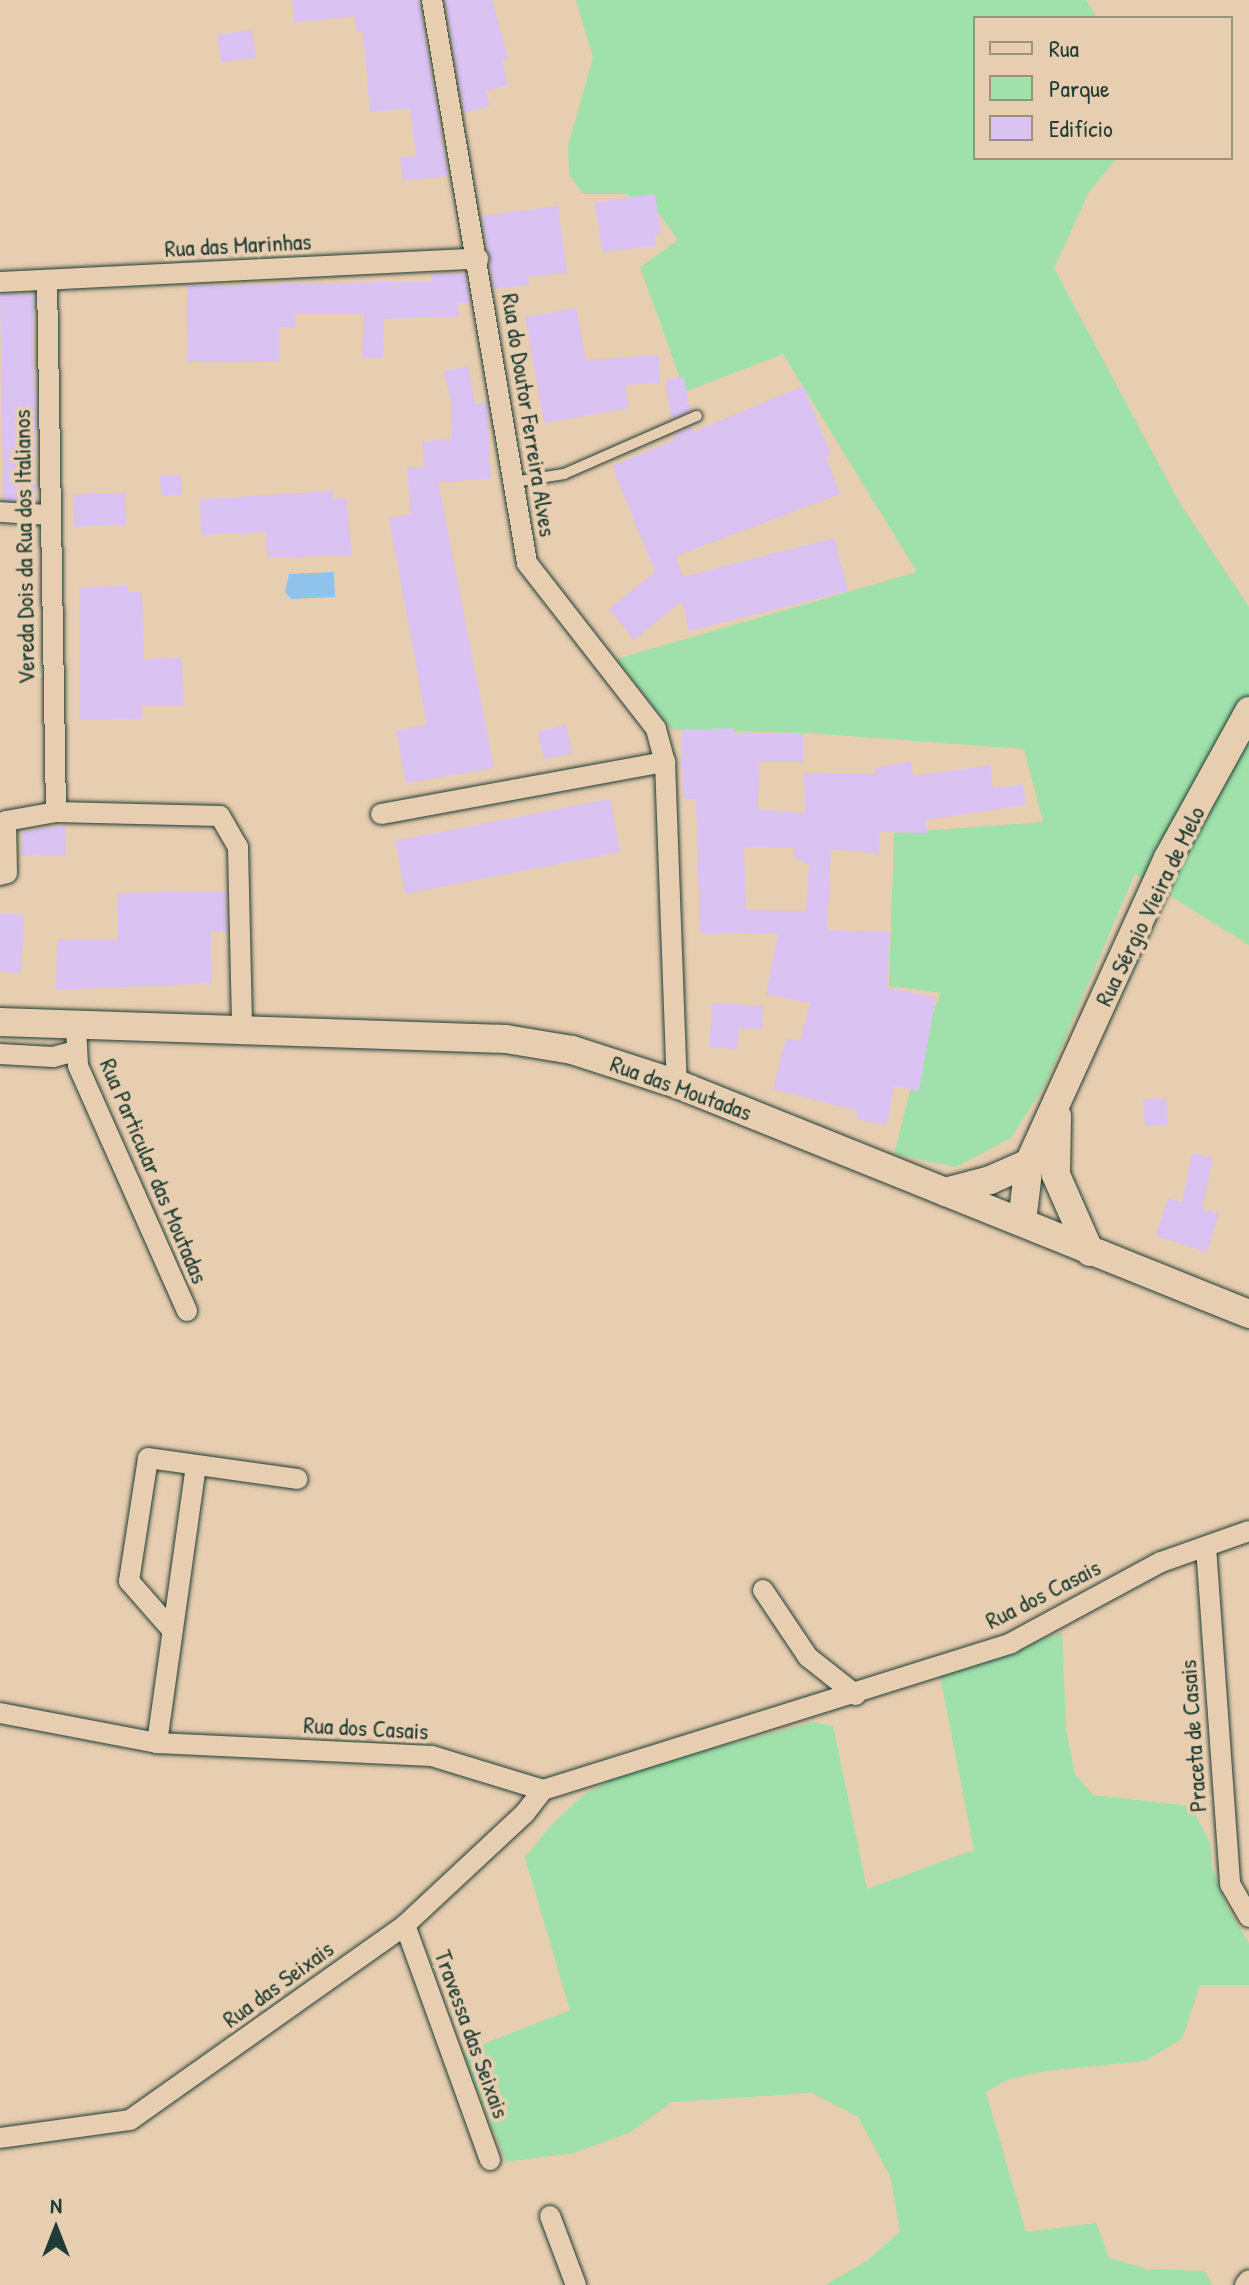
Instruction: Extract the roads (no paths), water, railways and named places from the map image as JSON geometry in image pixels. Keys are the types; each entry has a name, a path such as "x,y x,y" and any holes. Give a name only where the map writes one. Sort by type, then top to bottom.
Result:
{"main road":[{"name":"Rua Sérgio Vieira de Melo","path":"1022,1222 1021,1192 1029,1163 1168,858 1249,711"},
{"name":"Rua das Moutadas","path":"0,1022 76,1038 242,1030 506,1039 572,1050 677,1084 1249,1314"},
{"name":"Rua Sérgio Vieira de Melo","path":"1057,1104 1056,1175 1090,1252"},
{"path":"945,1192 990,1180 1029,1163"},
{"path":"1022,1222 1043,1201 1056,1175"}],"street":[{"name":"Rua do Doutor Ferreira Alves","path":"432,0 527,563 656,729 665,762 677,1084"},
{"name":"Rua das Marinhas","path":"0,282 478,259"},
{"name":"Vereda Dois da Rua dos Italianos","path":"47,280 48,515 56,812"},
{"path":"0,512 48,515"},
{"path":"381,814 665,762"},
{"path":"0,875 7,873 6,821 56,812 220,816 238,847 242,1030"},
{"name":"Rua das Moutadas","path":"0,1010 51,1013 76,1038 53,1057 0,1054"},
{"name":"Rua Particular das Moutadas","path":"76,1038 187,1311"},
{"path":"171,1629 129,1581 148,1458 298,1479"},
{"path":"157,1743 196,1466"},
{"name":"Rua dos Casais","path":"0,1713 157,1743 432,1756 543,1790 856,1695 1011,1643 1161,1562 1249,1531"},
{"name":"Praceta de Casais","path":"1206,1547 1230,1884 1249,1917"},
{"path":"763,1590 808,1657 856,1695"},
{"name":"Rua das Seixais","path":"0,2138 130,2120 405,1925 525,1813 543,1790"},
{"name":"Travessa das Seixais","path":"405,1925 490,2160"},
{"path":"550,2216 576,2285"},
{"path":"1245,2285 1249,2280"}],"lane":[{"path":"513,482 564,474 697,416"}],"water":[{"path":"334,572 335,597 291,599 285,592 289,574"}]}
